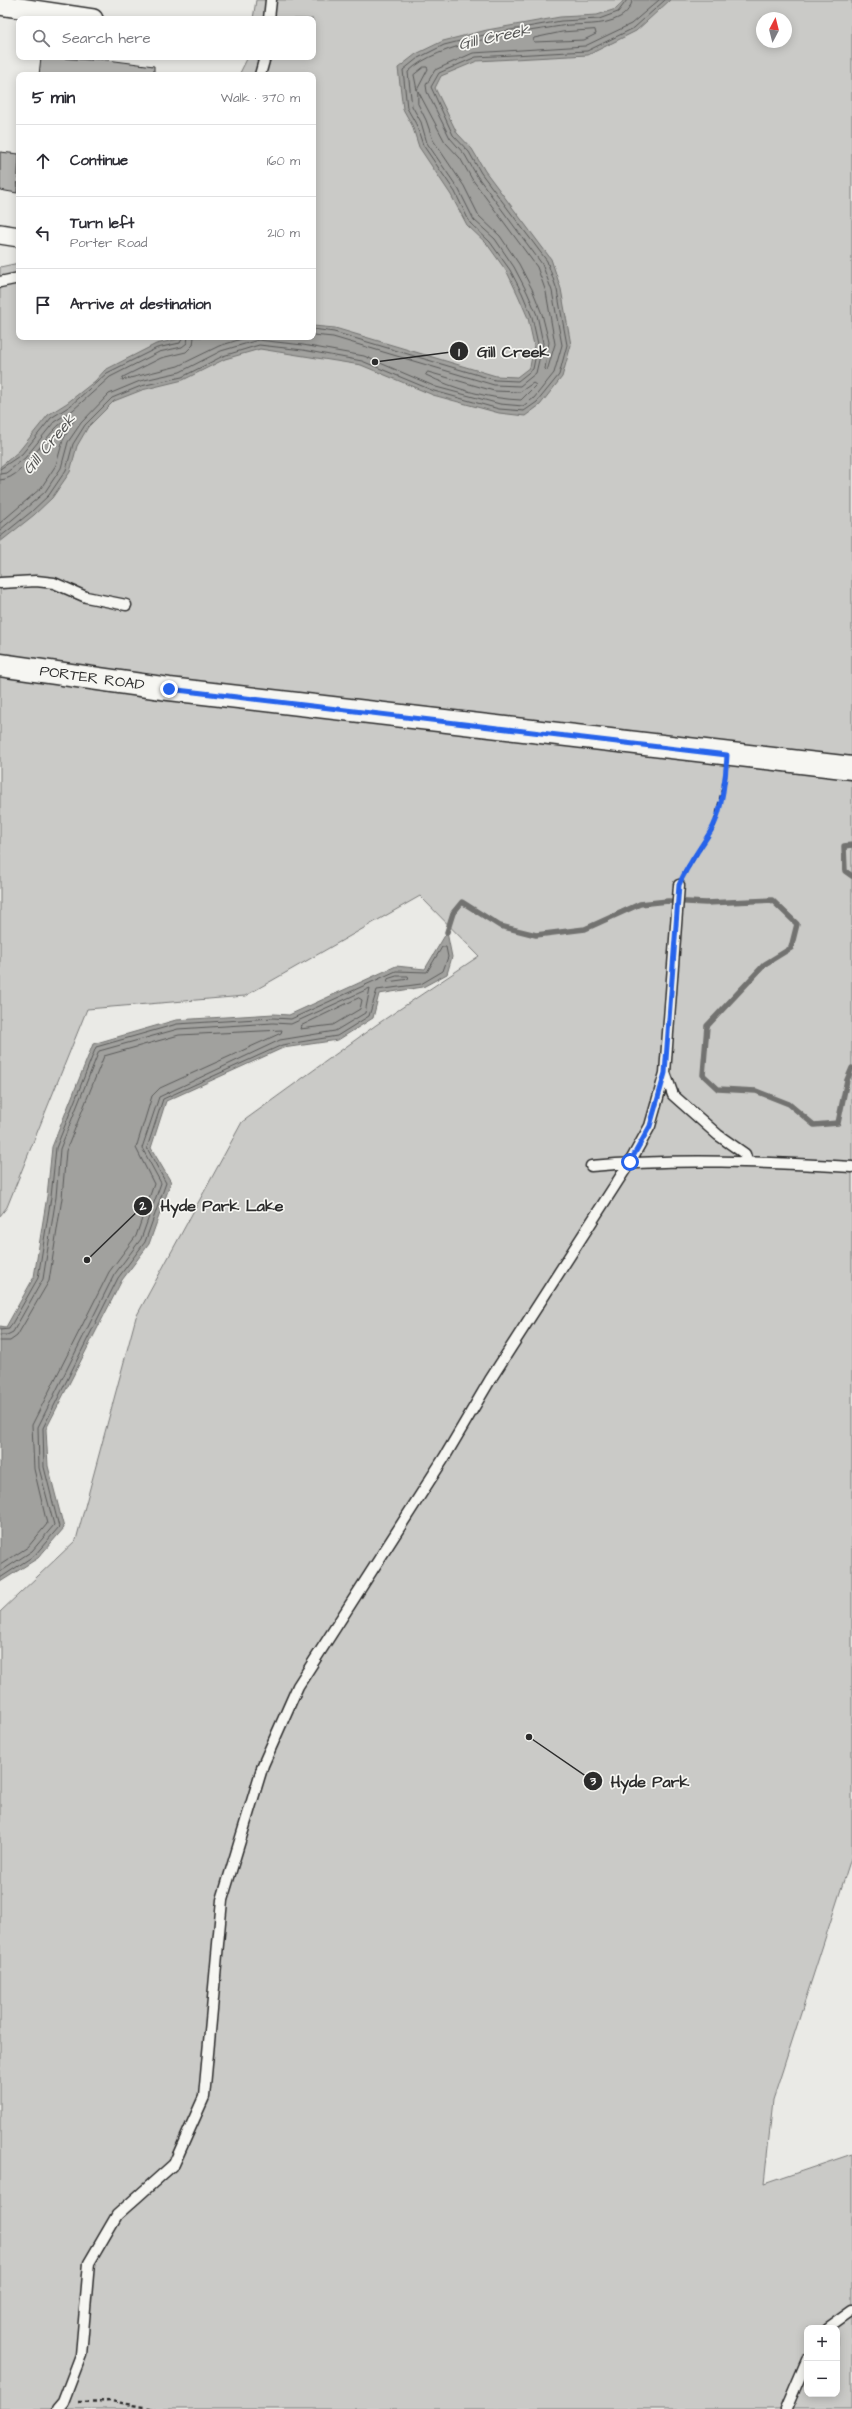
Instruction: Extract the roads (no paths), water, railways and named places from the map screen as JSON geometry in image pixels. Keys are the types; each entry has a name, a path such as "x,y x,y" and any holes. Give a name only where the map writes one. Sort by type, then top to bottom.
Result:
{"main road":[{"name":"PORTER ROAD","path":"0,665 169,689 727,755 852,768"}],"street":[{"path":"0,5 72,16"},
{"path":"0,234 16,237"}],"lane":[{"path":"269,16 271,0"},
{"path":"261,72 264,60"},
{"path":"0,282 16,279"},
{"path":"0,583 30,581 54,583 86,597 126,605"},
{"path":"60,2406 80,2355 89,2263 116,2215 174,2164 204,2097 222,1900 263,1764 298,1686 444,1458 490,1380 630,1162 650,1126 665,1073 676,909 679,885"},
{"path":"665,1073 673,1095 718,1135 745,1154 747,1161"},
{"path":"591,1166 630,1162 747,1161 852,1167"},
{"path":"831,2325 852,2310"},
{"path":"786,2409 807,2361"}],"water":[{"path":"624,0 670,0 636,31 588,55 477,61 441,76 435,88 457,133 472,149 485,171 551,259 561,289 571,345 562,377 540,405 525,416 499,413 433,395 361,365 260,349 225,359 183,380 142,390 114,401 88,427 77,446 70,472 52,498 34,515 0,542 0,467 19,451 48,415 67,403 95,381 105,370 156,344 174,340 316,340 316,326 335,328 496,376 517,377 530,367 534,345 528,318 518,295 507,272 487,244 467,225 451,195 419,147 412,125 403,109 398,68 416,54 443,41 487,30 560,17 597,15 616,9"},
{"path":"447,932 452,957 447,974 423,987 379,994 373,1018 338,1040 283,1048 166,1101 151,1148 171,1182 149,1244 122,1280 46,1429 48,1466 64,1528 38,1558 0,1582 0,1326 6,1327 34,1277 47,1196 52,1147 93,1044 176,1020 274,1014 289,1015 396,966 425,969"}],"waterway":[{"path":"852,845 844,846 845,871 852,876"},
{"path":"447,932 453,913 462,902 500,926 536,935 585,929 640,904 668,901 706,903 772,900 797,924 791,948 765,964 707,1026 703,1075 718,1089 756,1091 789,1104 814,1125 838,1123 847,1080 852,1068"}],"place":[{"name":"Gill Creek","path":"375,362"},
{"name":"Hyde Park Lake","path":"87,1260"},
{"name":"Hyde Park","path":"529,1737"}]}
